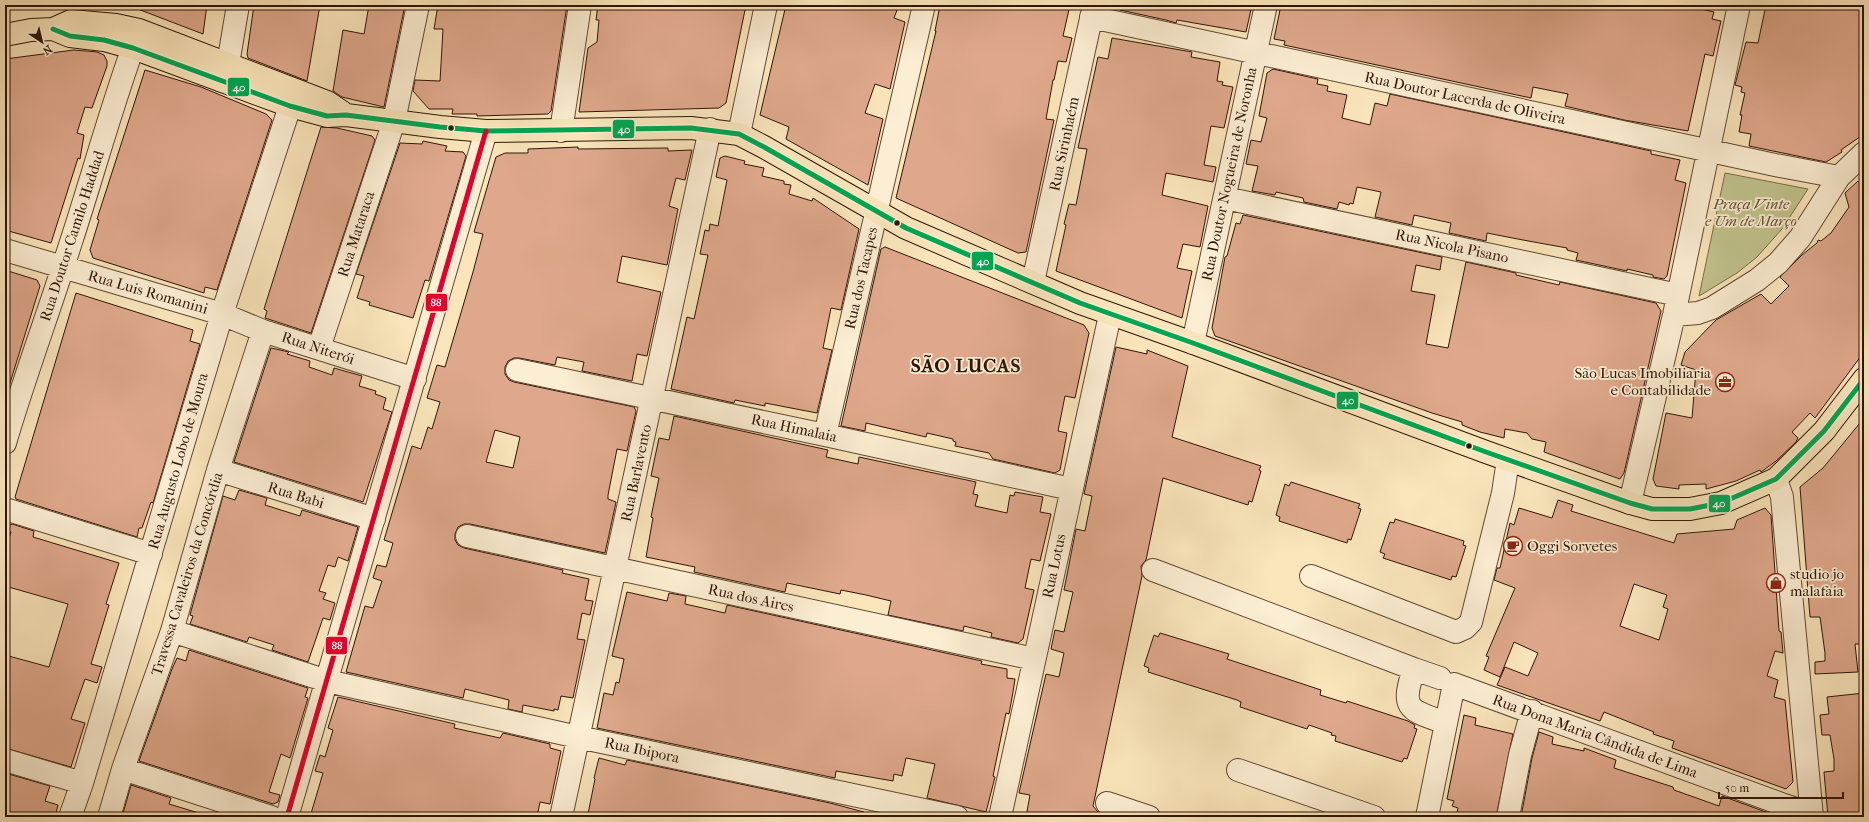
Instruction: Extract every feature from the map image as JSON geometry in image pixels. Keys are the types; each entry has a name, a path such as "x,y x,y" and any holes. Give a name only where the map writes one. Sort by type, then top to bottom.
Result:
{"main road":[{"path":"5,35 31,30 53,29 70,36 104,40 136,39 225,72 327,102 346,115"},
{"path":"225,72 290,106 327,116 346,115 486,130 560,131 663,128 710,129 739,134 906,228 1110,315 1193,343 1508,460 1630,503 1652,509 1690,509 1721,502 1776,478 1824,431 1864,380"}],"street":[{"path":"225,72 238,5"},
{"name":"Rua Mataraca","path":"319,348 394,121 418,5"},
{"path":"560,131 580,5"},
{"path":"739,134 766,5"},
{"name":"Rua dos Tacapes","path":"825,435 924,5"},
{"name":"Rua Doutor Nogueira de Noronha","path":"1193,343 1266,5"},
{"path":"1630,503 1676,305 1739,5"},
{"name":"Rua Doutor Lacerda de Oliveira","path":"1092,11 1256,53 1839,177"},
{"name":"Rua Sirinhaém","path":"1033,282 1092,11"},
{"name":"Rua Doutor Camilo Haddad","path":"5,443 13,386 62,267 136,39"},
{"name":"Rua Augusto Lobo de Moura","path":"70,817 82,783 222,314 290,106"},
{"name":"Rua Barlavento","path":"561,817 653,398 710,129"},
{"path":"287,817 415,380 486,130"},
{"path":"1676,305 1698,313 1712,308 1757,280 1778,263 1800,238 1839,177 1864,153"},
{"name":"Rua Nicola Pisano","path":"1225,198 1676,305"},
{"name":"Rua Luis Romanini","path":"5,250 222,314"},
{"name":"Rua Niterói","path":"222,314 263,331 415,380"},
{"name":"Rua Lotus","path":"1000,817 1110,315"},
{"name":"Travessa Cavaleiros da Concórdia","path":"109,817 123,769 172,631 218,470 263,331"},
{"name":"Rua Himalaia","path":"517,370 1071,489"},
{"path":"1311,576 1456,632 1465,628 1471,622 1503,493 1508,460"},
{"name":"Rua Babi","path":"218,470 374,519"},
{"path":"1776,478 1782,497 1812,815"},
{"path":"5,509 151,554"},
{"name":"Rua dos Aires","path":"467,536 1034,659"},
{"path":"1153,570 1440,678"},
{"name":"Rua Ibipora","path":"172,631 326,681 578,737 957,817"},
{"path":"1414,669 1408,687 1407,698 1411,707 1420,714 1446,723 1427,817"},
{"name":"Rua Dona Maria Cândida de Lima","path":"1446,723 1454,684 1532,711 1812,815"},
{"path":"1508,817 1520,755 1532,711"},
{"path":"5,760 82,783"},
{"path":"123,769 271,817"},
{"path":"1238,770 1374,817"},
{"path":"1107,803 1149,817"}],"green space":[{"name":"Praça Vinte e Um de Março","path":"1725,173 1808,189 1782,229 1757,257 1737,273 1699,296"}],"building":[{"path":"207,5 203,34 130,6"},
{"path":"254,5 320,5 307,81 248,58 247,54"},
{"path":"369,5 405,5 384,107 342,97 333,91 343,30 364,34"},
{"path":"438,5 567,5 551,111 548,114 477,116 477,114 452,114 453,109 429,109 413,91 415,80 440,81 443,29 434,29"},
{"path":"598,5 746,5 726,103 719,108 579,112 588,48 597,42 599,20 596,20"},
{"path":"786,5 899,5 894,18 905,22 890,89 875,84 865,113 883,119 868,185 786,139 789,127 760,115"},
{"path":"940,5 1070,5 1063,36 1072,38 1066,62 1058,61 1053,80 1046,119 1054,120 1026,252 1018,253 896,198 936,31"},
{"path":"1121,5 1252,5 1246,32 1177,20 1176,23 1120,10"},
{"path":"1281,5 1684,5 1714,12 1712,19 1721,21 1713,56 1705,54 1688,131 1624,120 1565,106 1568,94 1533,87 1531,98 1284,45 1285,41 1274,39"},
{"path":"1766,5 1841,5 1842,9 1853,5 1864,5 1864,134 1841,150 1842,152 1826,162 1749,146 1751,134 1739,132 1742,115 1740,115 1745,93 1741,92 1742,87 1735,85 1746,42 1758,43"},
{"path":"1112,38 1192,52 1191,57 1220,62 1217,81 1223,82 1222,85 1233,87 1224,128 1211,126 1204,165 1216,167 1213,182 1166,173 1162,195 1208,206 1200,247 1183,244 1177,268 1192,271 1182,318 1056,271 1069,204 1076,205 1081,180 1087,149 1078,148 1098,57 1108,59"},
{"path":"74,50 97,52 104,55 107,61 107,66 92,108 85,107 77,133 84,135 80,159 78,158 51,243 5,230 5,59"},
{"path":"1273,69 1318,79 1317,84 1328,86 1327,91 1347,95 1342,118 1370,125 1375,103 1387,106 1390,94 1651,151 1651,154 1680,160 1675,180 1686,183 1667,276 1664,279 1627,269 1627,271 1576,260 1578,253 1567,250 1567,248 1487,233 1486,241 1449,233 1451,223 1414,215 1412,225 1375,217 1381,192 1357,187 1353,204 1350,203 1349,205 1339,202 1337,209 1304,202 1303,198 1276,192 1275,195 1252,191 1258,166 1246,164 1251,140 1261,142 1267,118 1259,116 1267,73"},
{"path":"145,70 201,87 266,114 272,120 217,290 205,287 204,293 93,258 90,250 99,220 97,219"},
{"path":"321,127 337,128 372,136 375,140 311,333 265,318 267,311 264,309"},
{"path":"423,141 447,146 445,151 463,152 466,156 429,281 425,280 413,318 369,305 370,302 357,298 364,276 356,274 400,143 422,144"},
{"path":"578,147 578,149 668,148 668,151 692,150 685,180 676,178 669,206 678,209 667,265 622,256 617,282 661,292 647,356 637,354 632,381 582,371 584,362 557,357 555,365 514,358 508,361 505,367 505,374 509,380 514,382 634,407 636,411 627,451 617,449 608,495 608,499 616,502 605,553 470,524 464,524 458,527 455,534 455,540 458,545 464,548 563,570 562,573 589,579 585,600 593,601 590,615 582,613 577,639 585,640 573,698 561,696 558,710 554,709 554,711 523,705 522,712 508,709 509,700 465,689 463,698 346,672 365,606 373,608 382,581 373,578 377,565 386,567 393,543 384,540 412,446 421,449 428,427 432,429 440,402 427,398 437,365 445,367 473,272 483,234 474,232 496,157 505,153 528,153 528,149","holes":["495,430 520,437 513,468 486,462"]},
{"path":"725,156 745,161 744,164 764,168 762,176 784,181 784,184 791,185 789,194 812,201 813,198 859,229 841,310 831,308 823,348 832,350 817,413 765,403 765,406 735,400 734,403 671,389 687,317 694,319 708,255 700,254 705,230 709,231 710,224 718,226 727,180 716,177 720,158"},
{"path":"1858,181 1864,188 1864,352 1815,418 1810,413 1792,432 1798,438 1796,442 1776,461 1761,472 1760,470 1736,481 1706,489 1706,484 1679,485 1679,489 1656,486 1653,479 1666,413 1692,418 1696,370 1681,365 1685,352 1716,320 1761,294 1771,304 1789,286 1780,277 1802,255 1817,243 1818,240 1821,241 1831,233 1849,207 1845,193"},
{"path":"1243,215 1442,257 1440,270 1416,265 1411,291 1435,295 1426,344 1448,348 1466,262 1516,273 1516,275 1559,285 1560,282 1656,303 1661,311 1624,473 1620,479 1544,452 1546,442 1532,439 1527,433 1505,429 1504,438 1480,432 1462,425 1462,422 1432,413 1215,336 1212,328 1225,257 1227,256 1236,223 1240,224"},
{"path":"885,247 1084,325 1089,333 1075,398 1065,396 1058,431 1067,433 1060,470 1055,473 993,459 989,453 955,446 956,442 953,441 953,439 927,433 926,437 866,423 865,431 841,426 881,249"},
{"path":"5,270 37,280 40,286 6,396 5,396"},
{"path":"76,293 193,330 190,341 200,344 153,503 151,502 142,528 139,528 137,537 16,499 15,497"},
{"path":"1116,347 1147,354 1147,350 1188,366 1172,437 1261,466 1259,470 1261,471 1252,502 1249,501 1248,505 1163,478 1146,560 1141,566 1142,576 1093,806 1098,812 1109,817 1026,817 1030,795 1019,793 1046,674 1059,677 1064,653 1051,649 1055,630 1064,632 1073,592 1064,590 1076,529 1085,531 1092,496 1084,494"},
{"path":"271,348 289,352 287,354 310,361 309,367 332,375 334,368 362,376 359,386 376,391 375,394 386,398 383,409 392,412 363,502 234,462"},
{"path":"674,416 828,450 826,457 858,464 859,457 976,482 973,494 978,495 975,506 1007,513 1010,495 1014,496 1015,492 1043,497 1040,512 1051,514 1040,561 1031,559 1025,588 1034,590 1023,639 1018,643 991,637 992,633 964,626 963,631 888,615 891,601 866,595 841,590 840,594 787,583 785,592 694,572 695,567 646,557 653,518 651,517 659,478 651,476 659,438 669,440"},
{"path":"1864,418 1864,644 1855,644 1858,672 1815,674 1815,662 1825,661 1825,653 1820,617 1810,617 1800,487 1823,468"},
{"path":"1291,482 1360,504 1358,508 1361,509 1351,540 1348,539 1347,543 1279,521 1280,517 1276,515 1285,484 1289,486"},
{"path":"239,490 267,498 265,505 300,516 302,510 358,527 348,561 338,557 335,567 328,565 319,591 326,593 323,599 335,603 330,620 323,618 308,662 272,650 274,645 249,637 247,642 190,624 193,616 190,615 223,496 235,500"},
{"path":"1558,500 1573,505 1571,511 1674,543 1677,534 1734,529 1737,520 1765,508 1771,515 1779,631 1781,632 1783,653 1775,651 1767,676 1778,680 1774,697 1785,700 1793,782 1786,789 1672,748 1674,741 1653,734 1654,732 1604,712 1600,721 1497,685 1505,667 1528,676 1538,653 1514,642 1500,677 1484,670 1489,657 1486,656 1515,588 1494,580 1497,568 1500,568 1510,523 1514,525 1519,508 1552,518","holes":["1634,584 1667,595 1663,607 1668,609 1659,640 1620,626"]},
{"path":"1395,519 1464,541 1463,545 1466,546 1456,577 1452,576 1451,580 1383,558 1385,554 1380,552 1390,522 1394,523"},
{"path":"12,524 34,531 33,537 119,563 106,604 109,605 91,664 102,667 97,683 85,679 71,719 85,723 71,767 5,748 5,655 49,667 68,604 5,586 5,550 11,532 5,530 5,528"},
{"path":"627,592 667,601 669,593 686,596 685,604 725,613 727,605 982,661 981,664 1007,669 1007,678 1015,679 1009,714 1006,713 993,776 995,777 986,812 927,798 935,764 906,758 902,776 894,774 893,781 836,771 835,778 597,728 604,693 613,695 616,682 619,683 624,659 612,656"},
{"path":"1160,633 1229,654 1227,659 1321,690 1320,695 1346,703 1347,701 1408,721 1415,725 1414,728 1417,729 1407,759 1404,758 1402,762 1335,741 1336,736 1331,735 1332,733 1309,725 1307,729 1240,707 1241,702 1237,700 1148,672 1149,668 1144,666 1154,635 1158,637"},
{"path":"189,650 308,688 305,697 308,698 290,758 281,754 269,792 280,795 278,802 273,804 139,761 172,669 177,658 186,661"},
{"path":"1864,693 1864,817 1828,817 1824,772 1834,771 1834,759 1830,735 1822,735 1820,715 1829,714 1827,697"},
{"path":"338,697 455,724 454,728 500,738 503,733 550,744 550,748 561,751 550,804 540,802 537,817 310,817 323,773 315,771 320,755 325,757 333,730 328,728"},
{"path":"1464,715 1476,718 1475,725 1513,734 1496,817 1456,817 1458,808 1452,806 1454,801 1447,799"},
{"path":"1539,732 1553,737 1552,744 1584,751 1584,748 1616,760 1614,768 1673,787 1674,790 1719,806 1722,796 1774,815 1774,817 1521,817 1532,758"},
{"path":"599,758 625,765 627,760 830,803 864,812 864,817 603,817 588,814"},
{"path":"5,773 50,786 45,801 58,805 55,817 5,817"},
{"path":"131,785 171,798 169,804 202,814 201,817 122,817"}],"transit line":[{"name":"40","path":"53,29 70,36 104,40 133,48 290,106 327,116 346,115 440,127 486,131 691,128 739,134 906,228 1080,303 1193,343 1486,452 1630,503 1652,509 1690,509 1721,503 1776,479 1824,431 1864,379"},
{"name":"88","path":"287,817 486,131"}],"place":[{"name":"São Lucas Imobiliaria e Contabilidade","path":"1725,382"},
{"name":"Oggi Sorvetes","path":"1513,546"},
{"name":"studio jo malafaia","path":"1776,583"}],"district":[{"name":"SÃO LUCAS","path":"966,366"}]}
